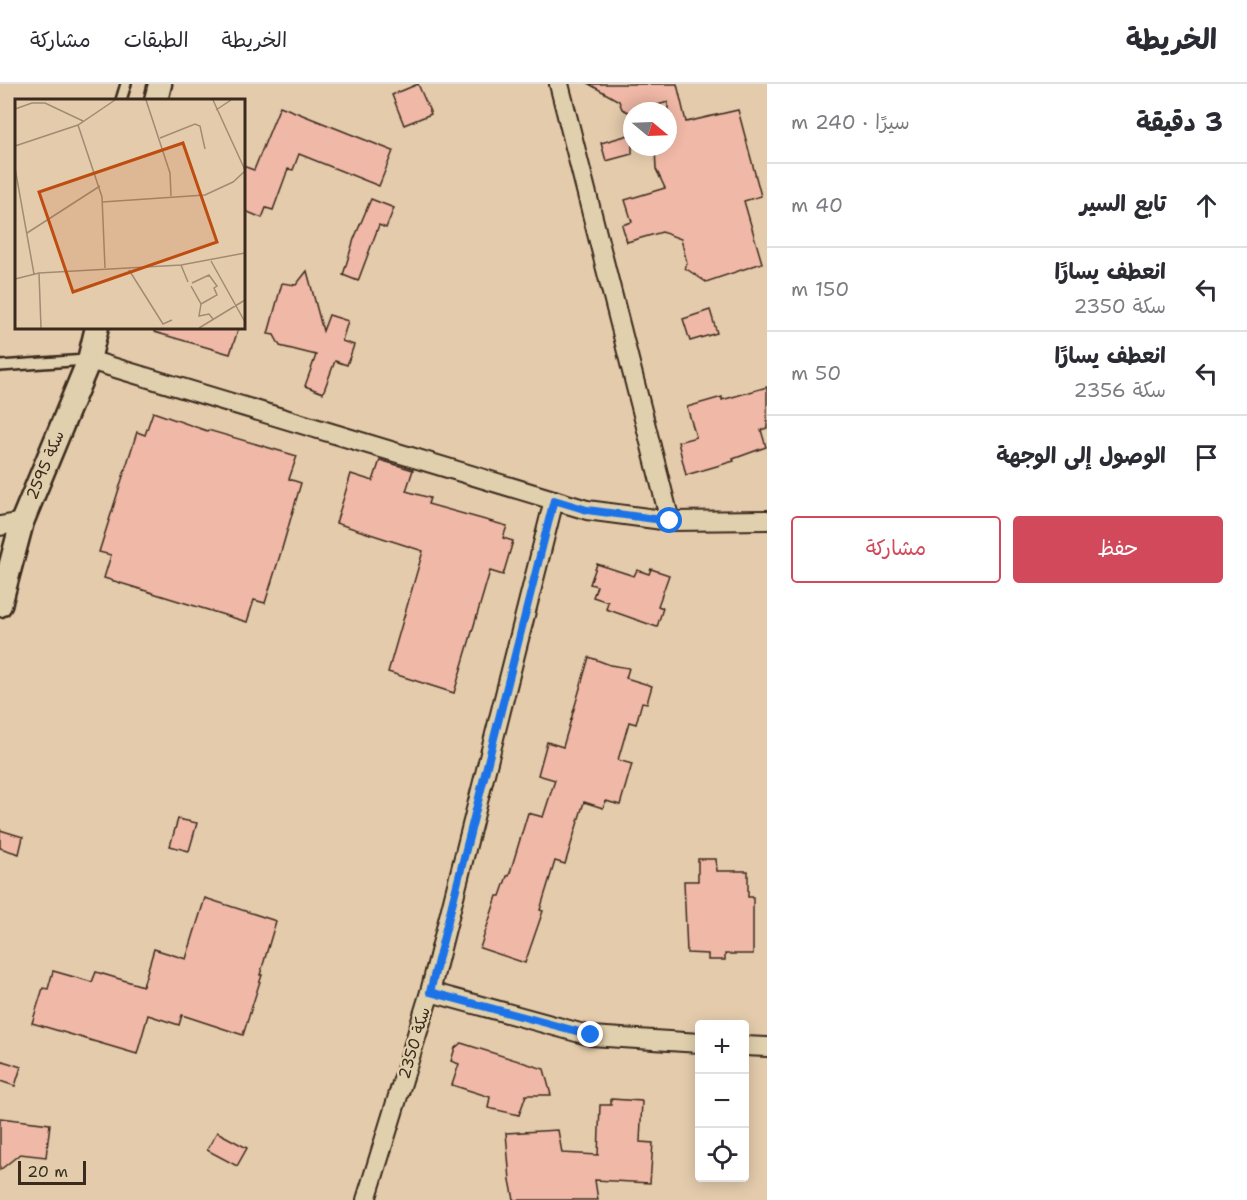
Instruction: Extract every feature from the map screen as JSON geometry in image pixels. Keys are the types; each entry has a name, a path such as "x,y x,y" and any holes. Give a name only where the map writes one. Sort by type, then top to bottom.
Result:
{"street":[{"path":"156,99 160,84"},
{"path":"559,84 670,521"},
{"name":"سكة 2595","path":"0,605 11,524 89,360 97,328"},
{"path":"89,360 587,510 670,521 767,520"},
{"name":"سكة 2350","path":"366,1200 430,992 554,500"},
{"path":"430,992 591,1035 695,1043"},
{"path":"749,1046 767,1047"}],"lane":[{"path":"121,99 126,84"},
{"path":"0,366 89,360"}],"building":[{"path":"418,84 431,114 404,125 392,95"},
{"path":"589,84 677,84 686,122 738,110 761,196 744,201 762,263 706,282 685,268 687,263 681,239 662,232 627,242 622,225 632,222 625,200 665,188 656,169 655,156 677,156 677,102 623,102 623,110 619,101"},
{"path":"280,106 393,151 379,186 299,154 293,170 288,169 273,210 266,208 262,218 244,210 244,166 254,170"},
{"path":"623,137 625,156 606,161 601,143"},
{"path":"371,199 394,208 386,228 379,225 358,281 343,275 354,239"},
{"path":"307,271 323,331 329,315 348,321 342,341 354,345 347,365 335,361 323,393 305,386 316,355 280,346 274,335 268,334 282,283 296,285"},
{"path":"710,310 717,333 690,341 683,319"},
{"path":"155,328 239,328 230,354 154,332"},
{"path":"767,387 767,428 761,430 766,447 733,459 734,461 686,475 678,442 696,437 687,407"},
{"path":"153,412 207,431 297,456 289,479 301,483 281,552 265,603 254,600 247,622 104,578 111,555 99,552 137,432 145,435"},
{"path":"380,460 413,470 406,491 430,498 428,504 507,526 503,538 513,541 503,575 490,571 454,693 388,672 423,551 336,523 351,474 373,481"},
{"path":"597,564 634,576 637,570 649,574 651,569 669,575 658,606 663,608 657,627 606,609 608,602 593,597 597,586 590,584"},
{"path":"589,657 610,665 629,668 626,678 652,686 647,703 642,702 636,724 629,722 618,760 632,764 620,805 606,801 603,808 584,802 565,864 555,861 540,910 543,911 525,963 480,948 497,896 500,896 507,876 509,876 528,813 543,817 555,780 538,775 547,742 563,747"},
{"path":"178,819 197,823 189,851 170,846"},
{"path":"0,830 23,837 19,854 0,848"},
{"path":"698,859 716,859 717,871 748,871 748,897 753,897 753,954 725,954 725,960 708,960 708,954 687,953 684,881 698,881"},
{"path":"205,898 276,921 243,1035 182,1015 179,1025 148,1015 137,1054 32,1023 43,988 48,989 53,971 92,982 96,972 143,986 154,949 186,959"},
{"path":"461,1043 544,1069 551,1095 526,1095 519,1115 488,1108 490,1097 452,1085 459,1064 451,1061 455,1048"},
{"path":"0,1060 21,1067 15,1086 0,1081"},
{"path":"611,1099 642,1101 640,1142 653,1143 650,1183 595,1180 598,1200 514,1200 506,1133 558,1130 562,1153 598,1155 600,1105 611,1105"},
{"path":"0,1118 50,1124 46,1157 20,1154 0,1170"},
{"path":"217,1132 247,1148 237,1166 207,1150"}],"route":[{"path":"591,1035 430,992 554,500 587,510 670,521"}]}
